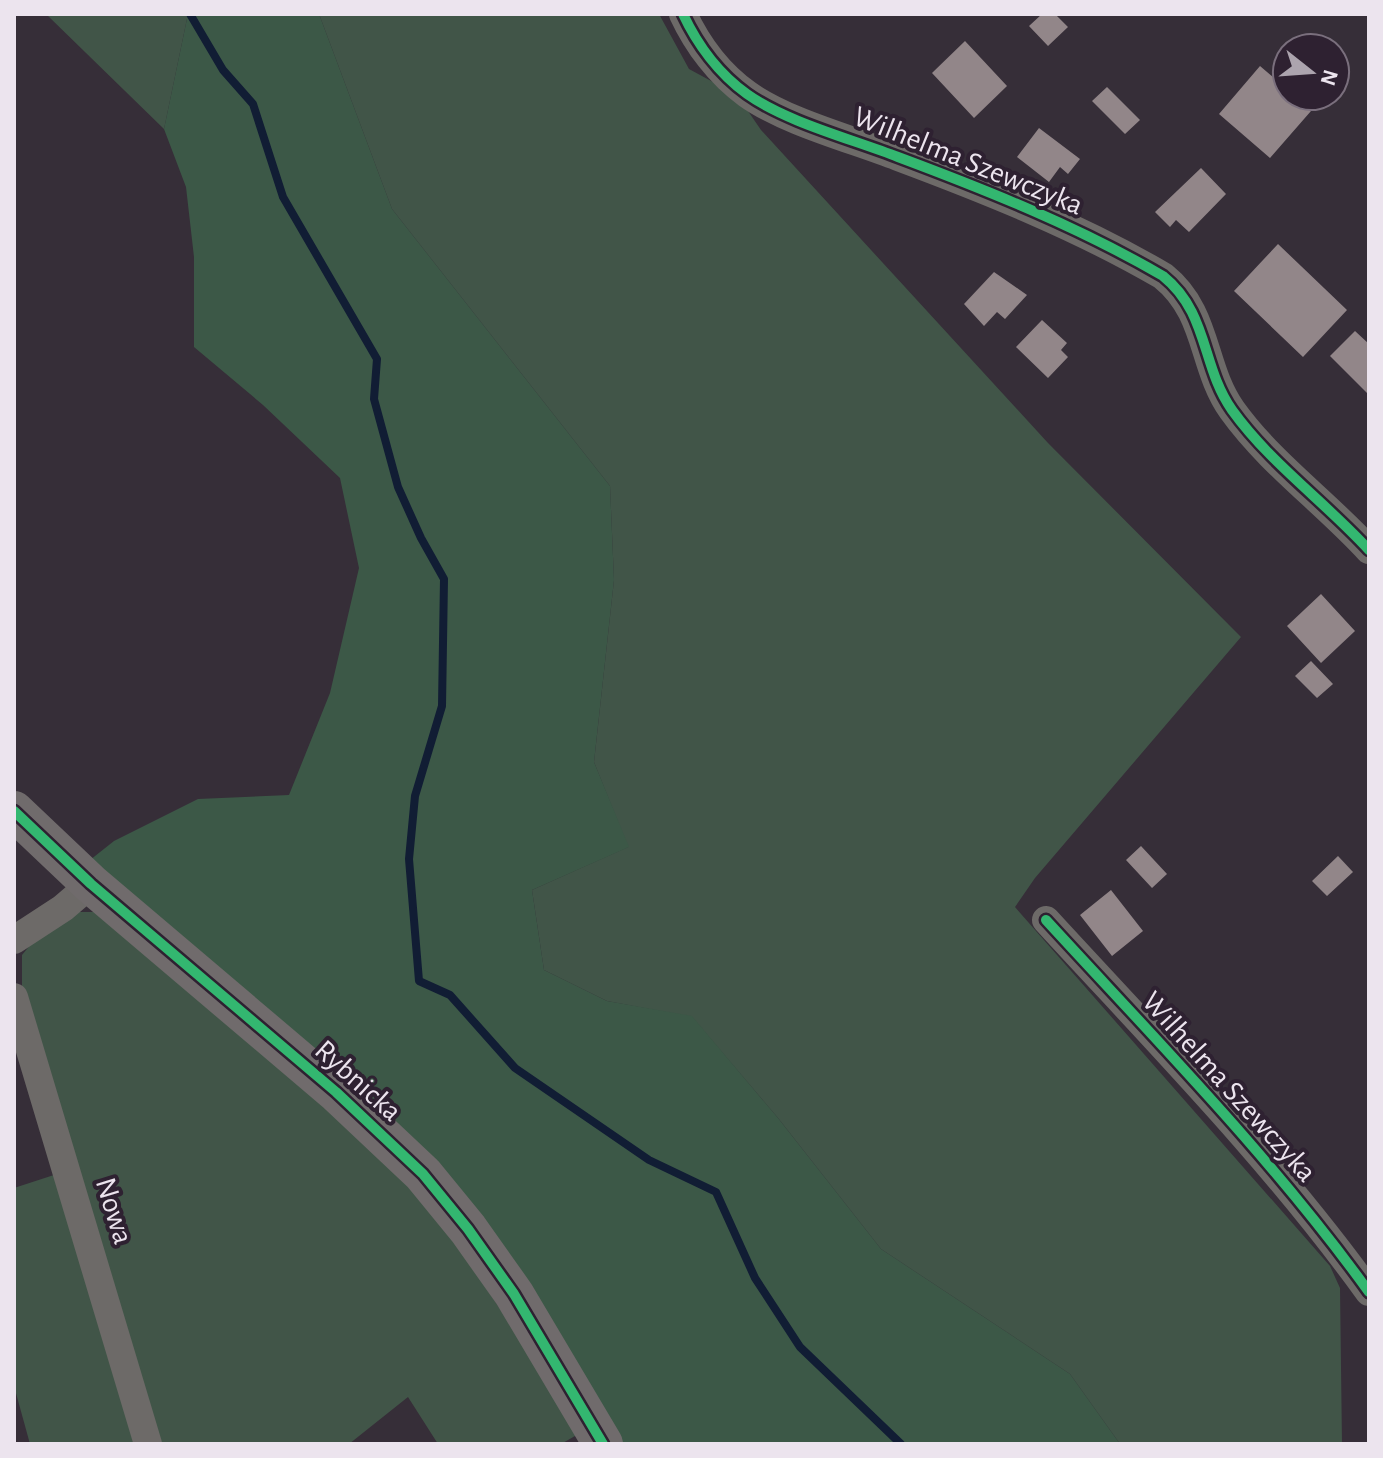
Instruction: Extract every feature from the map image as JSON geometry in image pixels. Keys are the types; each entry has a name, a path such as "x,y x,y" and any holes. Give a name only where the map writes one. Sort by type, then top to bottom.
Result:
{"street":[{"name":"Wilhelma Szewczyka","path":"683,14 703,49 722,72 758,101 1016,203 1163,276 1179,290 1192,309 1218,384 1244,426 1369,550"},
{"name":"Rybnicka","path":"14,811 91,884 285,1047 423,1174 468,1229 514,1294 603,1444"},
{"path":"14,940 63,908 91,884"},
{"name":"Wilhelma Szewczyka","path":"1046,920 1297,1197 1369,1292"},
{"name":"Nowa","path":"14,997 148,1444"}],"green space":[{"path":"46,14 188,14 164,129"},
{"path":"188,14 319,14 392,209 610,486 614,580 594,762 629,847 532,890 544,970 607,1001 692,1016 778,1118 881,1249 1070,1374 1120,1444 618,1444 521,1284 90,860 114,841 198,799 289,795 330,693 359,568 340,478 263,405 194,347 194,257 186,187 164,129"},
{"path":"319,14 659,14 689,69 737,95 761,130 1048,443 1241,637 1035,878 1015,907 1330,1266 1340,1288 1342,1444 1120,1444 1070,1374 881,1249 778,1118 692,1017 607,1001 544,970 532,890 628,847 594,762 614,580 610,486 392,209"},
{"path":"77,912 101,912 423,1193 582,1432 561,1444 438,1444 408,1397 349,1444 159,1444 22,987 22,955 31,944"},
{"path":"57,1174 134,1444 30,1444 14,1386 14,1188"}],"building":[{"path":"1042,14 1055,14 1068,27 1048,46 1029,26"},
{"path":"965,41 1007,86 974,118 932,73"},
{"path":"1260,66 1271,75 1271,112 1310,112 1270,158 1219,114"},
{"path":"1107,87 1140,120 1125,134 1092,101"},
{"path":"1039,128 1080,159 1068,174 1060,167 1049,182 1017,157"},
{"path":"1201,168 1226,194 1189,232 1176,220 1170,227 1155,212"},
{"path":"1278,244 1347,310 1303,357 1234,291"},
{"path":"994,272 1027,295 1005,319 997,312 984,326 964,304"},
{"path":"1042,320 1067,343 1061,350 1068,357 1048,378 1016,347"},
{"path":"1355,331 1369,344 1369,395 1330,356"},
{"path":"1321,594 1355,631 1321,663 1287,626"},
{"path":"1311,661 1333,684 1317,698 1295,676"},
{"path":"1141,846 1167,874 1152,888 1126,860"},
{"path":"1338,856 1353,872 1327,896 1312,881"},
{"path":"1111,890 1143,931 1112,956 1080,915"}],"waterway":[{"path":"190,14 223,70 253,104 283,197 377,359 374,399 398,487 444,579 442,706 415,796 409,859 419,981 450,995 515,1068 649,1160 716,1192 755,1278 800,1347 901,1444"}],"cycle path":[{"path":"683,14 718,68 763,104 1033,211 1163,276 1189,306 1222,393 1232,410 1280,465 1369,550"},
{"path":"14,811 91,884 336,1092 423,1174 468,1229 514,1294 603,1444"},
{"path":"1046,920 1254,1148 1369,1292"}]}
